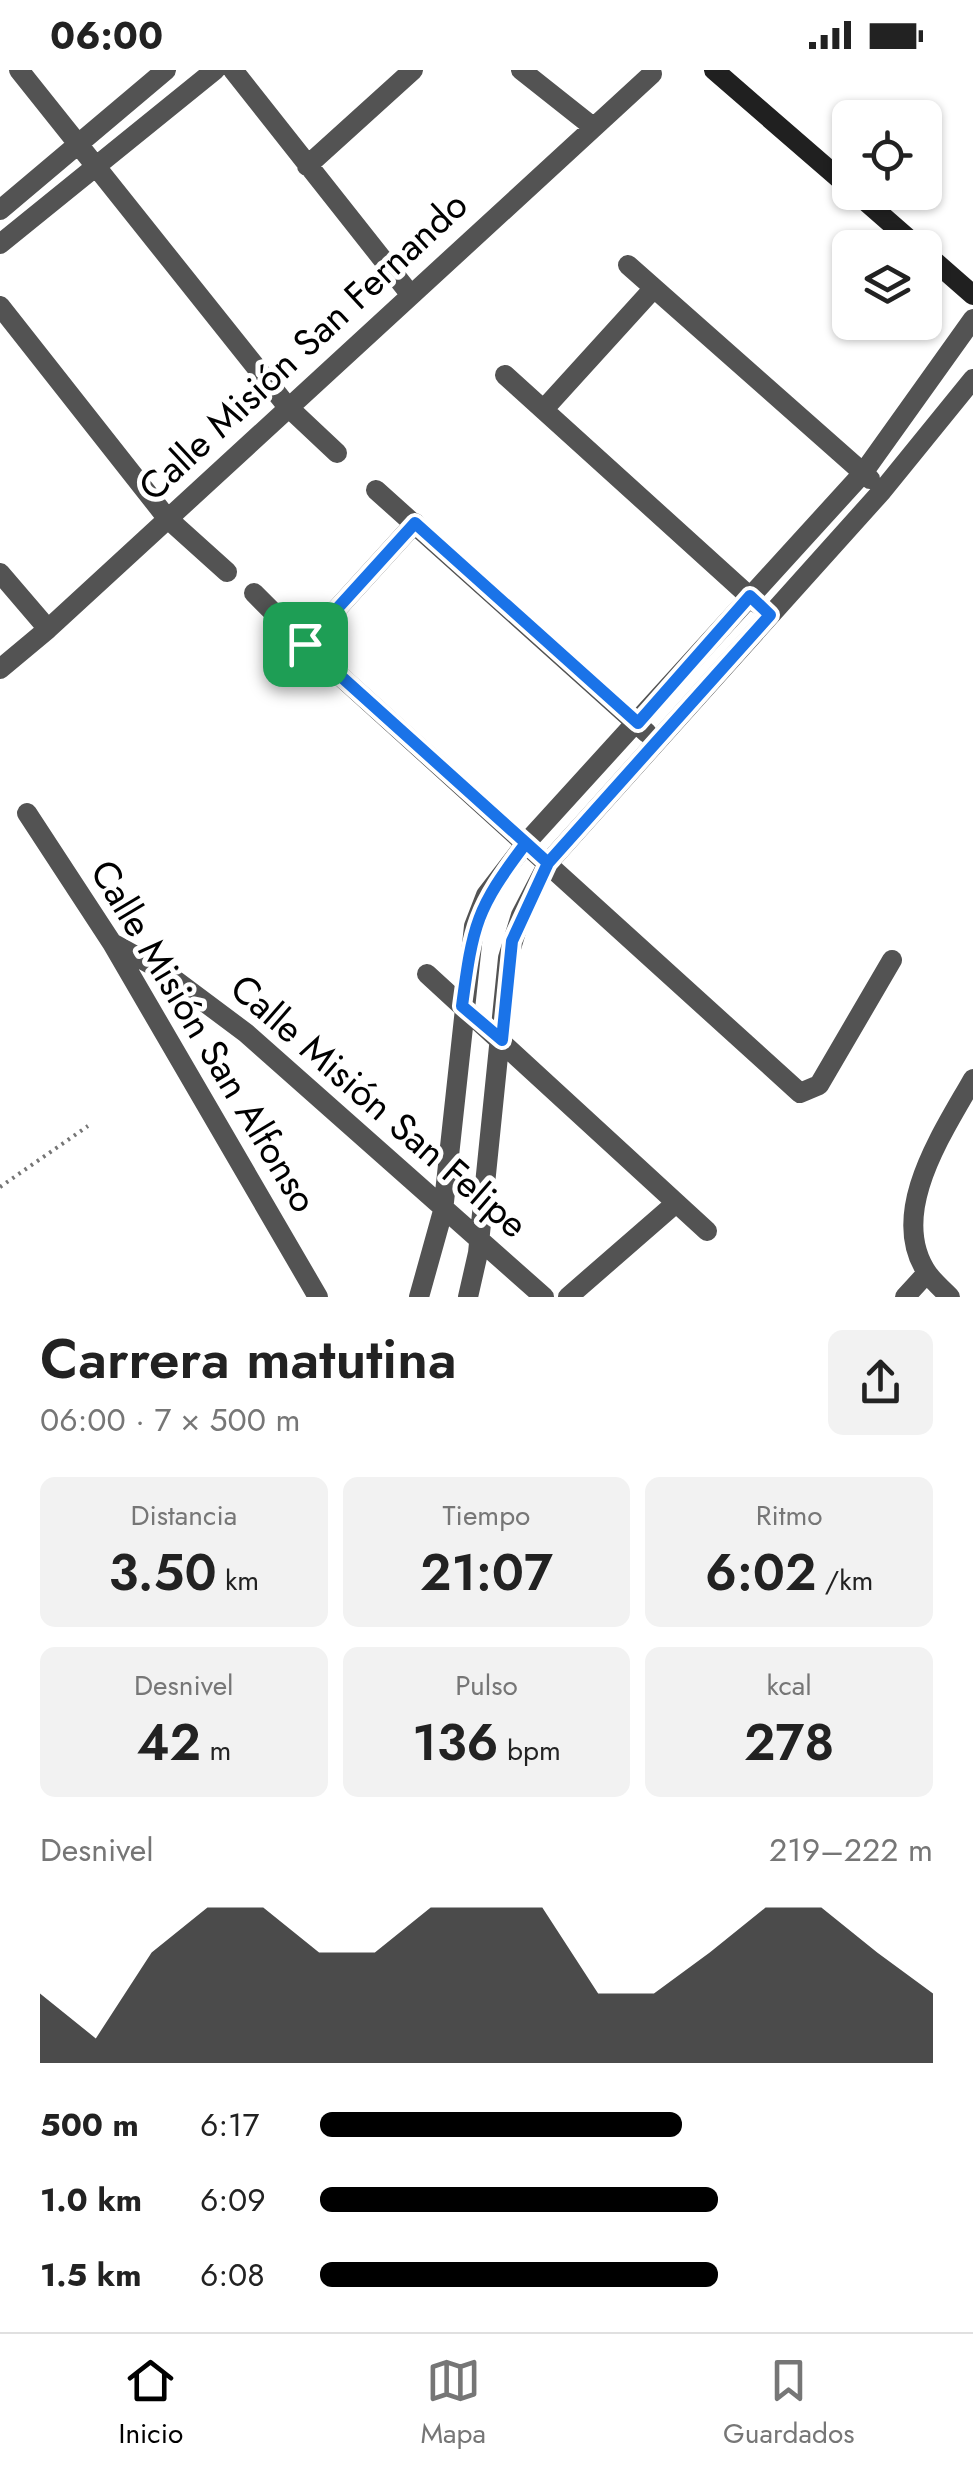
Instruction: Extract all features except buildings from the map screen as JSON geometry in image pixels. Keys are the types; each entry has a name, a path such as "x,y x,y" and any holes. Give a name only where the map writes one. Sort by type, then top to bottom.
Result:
{"street":[{"path":"18,70 287,406 337,453"},
{"path":"0,210 166,70"},
{"path":"0,244 215,70"},
{"path":"233,70 410,294"},
{"path":"307,166 412,70"},
{"path":"521,70 593,126"},
{"path":"714,70 832,172"},
{"name":"Calle Misión San Fernando","path":"0,668 48,630 652,74"},
{"path":"875,210 898,230"},
{"path":"628,266 882,491"},
{"path":"942,268 973,295"},
{"path":"544,409 654,288"},
{"path":"0,306 166,518 227,572"},
{"path":"419,1297 443,1211 462,1006 474,926 486,895 526,843 862,473 973,319"},
{"path":"505,375 770,615"},
{"path":"468,1297 480,1237 512,941 548,863 882,491 973,379"},
{"path":"376,490 656,741"},
{"path":"305,644 415,523"},
{"path":"0,573 48,630"},
{"path":"254,592 305,644 800,1093 810,1092 892,960"},
{"name":"Calle Misión San Alfonso","path":"27,813 112,944 318,1297"},
{"name":"Calle Misión San Felipe","path":"112,944 163,971 246,1033 544,1297"},
{"path":"426,974 708,1231"},
{"path":"950,1297 927,1273 914,1227 916,1198 973,1078"},
{"path":"568,1297 676,1203"},
{"path":"905,1297 927,1273"}],"path":[{"path":"0,1188 88,1126"}],"route":[{"path":"305,644 415,523 638,723 750,596 770,615 548,863 526,843 486,895 474,926 462,1006 502,1040 512,941 548,863 526,843 305,644"}]}
